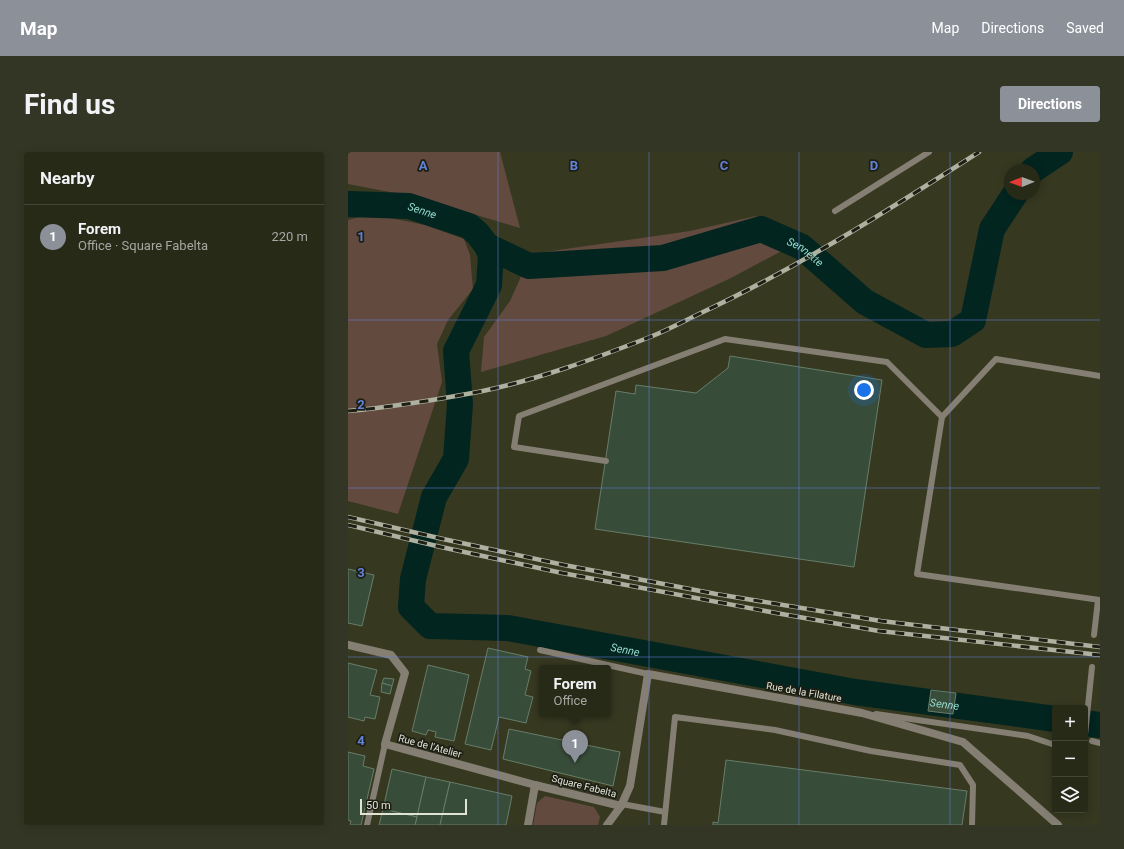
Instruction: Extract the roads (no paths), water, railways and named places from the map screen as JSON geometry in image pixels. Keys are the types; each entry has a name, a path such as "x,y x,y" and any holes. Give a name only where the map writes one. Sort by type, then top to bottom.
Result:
{"street":[{"name":"Rue de l'Atelier","path":"348,645 391,655 405,673 385,744 535,785"},
{"name":"Rue de la Filature","path":"648,674 862,713 963,742 1058,825"},
{"path":"621,805 630,786 648,674"},
{"name":"Square Fabelta","path":"528,825 535,785 621,805 607,825"}],"lane":[{"path":"835,211 930,152"},
{"path":"606,461 514,447 519,416 725,339 887,362 942,417"},
{"path":"1094,635 1099,600 917,574 942,417 996,359 1100,376"},
{"path":"540,650 608,665"},
{"path":"611,666 648,674"},
{"path":"1088,705 1092,667"},
{"path":"862,713 1028,736 1052,744"},
{"path":"664,825 675,717 775,730 871,751 960,765 973,785 972,825"},
{"path":"1092,741 1100,743"},
{"path":"367,825 385,744"},
{"path":"621,805 665,812"}],"waterway":[{"name":"Sennette","path":"1040,165 1060,152"},
{"name":"Sennette","path":"487,246 529,266 663,258 761,229 802,247 865,302 926,335 952,334 973,320 992,229 1011,200"},
{"name":"Senne","path":"348,204 409,206 469,226 478,234 487,246 491,255 489,285 456,351 460,404 456,459 434,497 413,579 411,607 430,626 508,628 855,692 1052,719"},
{"name":"Senne","path":"1088,723 1100,725"}],"railway":[{"path":"348,411 430,400 500,387 565,368 657,334 739,295 809,257 878,216 979,152"},
{"path":"348,517 564,565 716,594 881,621 1100,647"},
{"path":"348,525 562,573 879,631 1100,655"}],"place":[{"name":"Forem","path":"575,763"}]}
